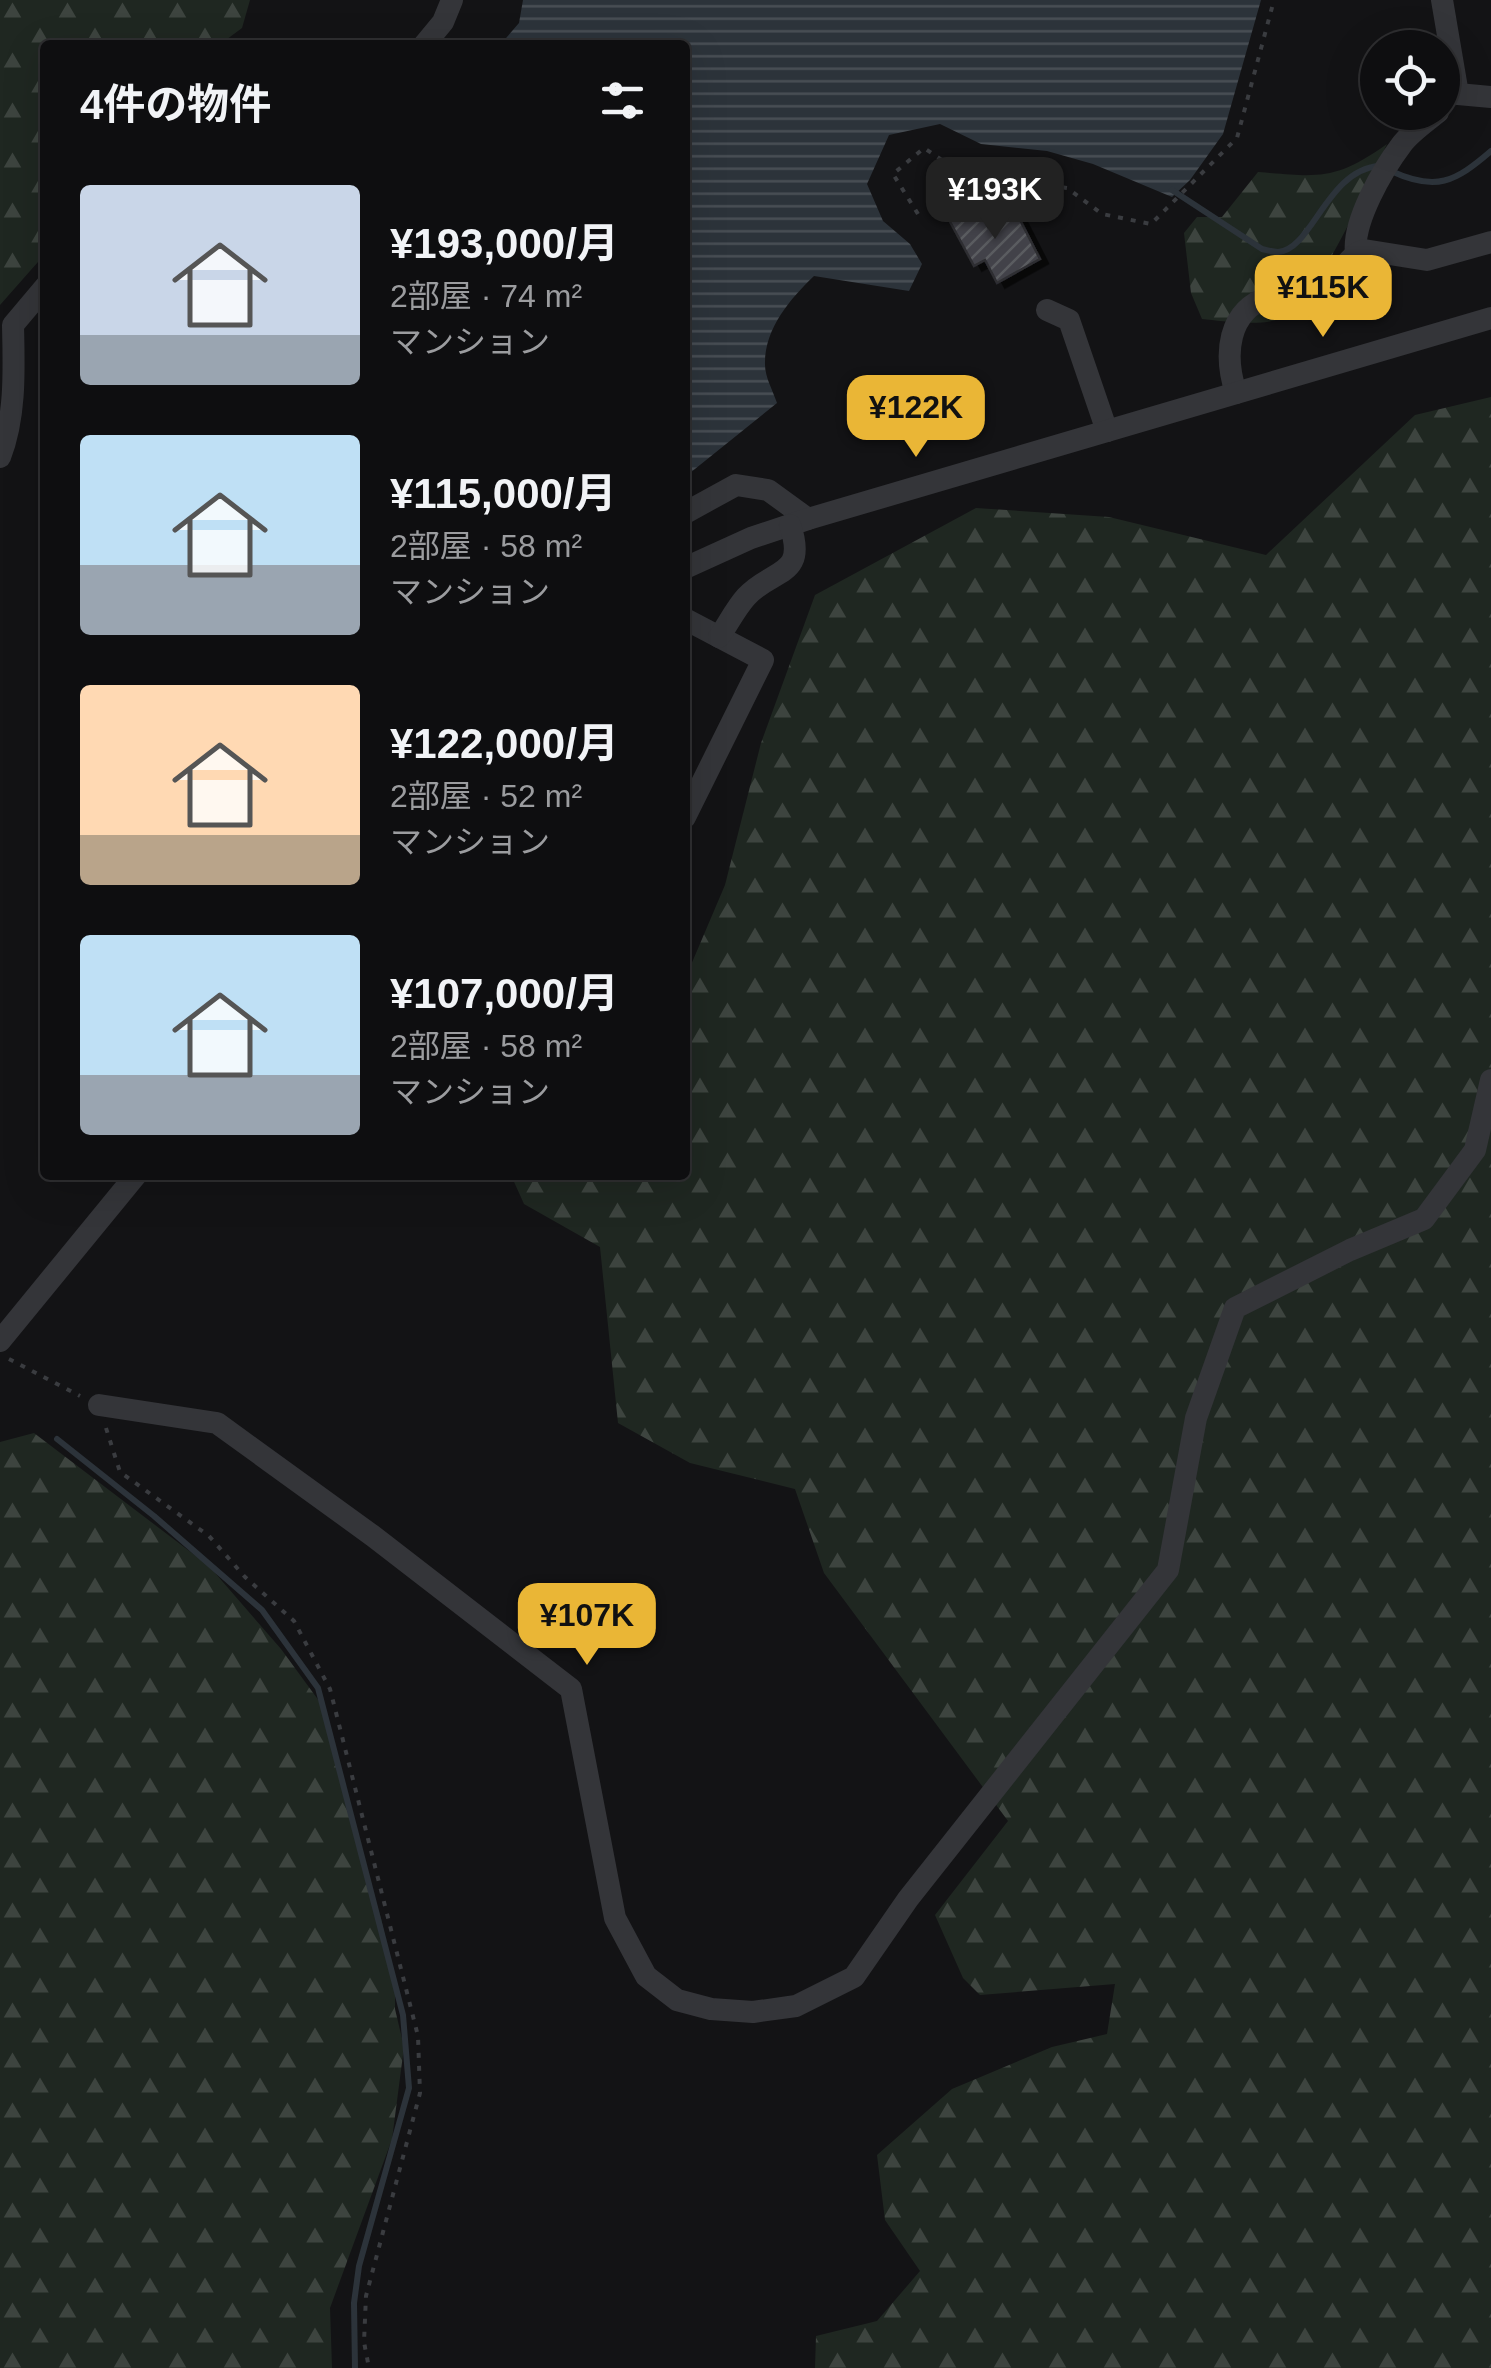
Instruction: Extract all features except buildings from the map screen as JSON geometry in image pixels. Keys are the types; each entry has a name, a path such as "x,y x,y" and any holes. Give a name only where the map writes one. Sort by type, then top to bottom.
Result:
{"street":[{"path":"428,40 452,0"},
{"path":"1442,0 1443,30"},
{"path":"1460,103 1491,97"},
{"path":"1356,253 1355,241 1365,210 1403,142 1417,130"},
{"path":"1236,394 1228,344 1242,315 1265,298 1318,288 1334,280 1356,253 1364,250 1427,260 1491,242"},
{"path":"0,458 7,440 14,382 13,325 40,292"},
{"path":"1048,310 1069,320 1107,431"},
{"path":"690,566 799,522 1491,318"},
{"path":"690,510 736,485 768,490 799,522"},
{"path":"718,636 748,594 784,572 796,557 799,522"},
{"path":"690,622 763,660 690,807"},
{"path":"99,1405 217,1423 373,1536 571,1689 614,1918 646,1976 677,2000 711,2009 753,2012 796,2006 854,1977 908,1900 1168,1570 1196,1418 1235,1308 1350,1250 1424,1219 1475,1150 1491,1080"},
{"path":"0,1341 132,1180"}],"path":[{"path":"918,214 893,174 924,148 960,172 1066,188 1102,214 1151,224 1237,138 1274,0"},
{"path":"0,1355 99,1405 120,1472 209,1536 245,1577 294,1620 330,1689 418,2036 420,2093 366,2296 364,2342 369,2368"}],"green space":[{"path":"0,0 250,0 242,28 226,40 40,40 40,260 0,305"},
{"path":"1387,144 1328,262 1299,303 1285,316 1267,322 1202,319 1191,293 1184,233 1197,217 1222,217 1258,172 1326,174 1353,165"},
{"path":"1491,397 1491,2368 815,2368 816,2336 877,2321 920,2271 885,2220 877,2155 952,2089 1052,2047 1107,2034 1115,1984 980,1995 963,1978 935,1915 1008,1821 824,1573 795,1489 690,1463 618,1423 600,1247 524,1204 513,1180 690,1180 690,967 725,885 761,743 815,595 976,508 1109,517 1266,555 1415,415"},
{"path":"34,1433 209,1566 281,1649 322,1705 359,1851 381,1918 404,2047 392,2139 330,2308 332,2368 0,2368 0,1442"}],"shaded area":[{"path":"523,0 1261,0 1223,134 1190,180 1172,197 1093,164 1047,151 981,144 940,124 889,135 867,184 883,221 910,244 922,264 909,291 814,276 788,305 769,339 765,370 777,403 690,473 690,40 504,40 519,23"}],"waterway":[{"path":"1391,171 1421,181 1444,180 1467,170 1491,151"},
{"path":"1172,190 1262,249 1278,252 1301,238 1346,181 1379,166"},
{"path":"57,1439 154,1516 262,1610 318,1688 403,2015 409,2088 359,2266 354,2303 355,2368"}]}
